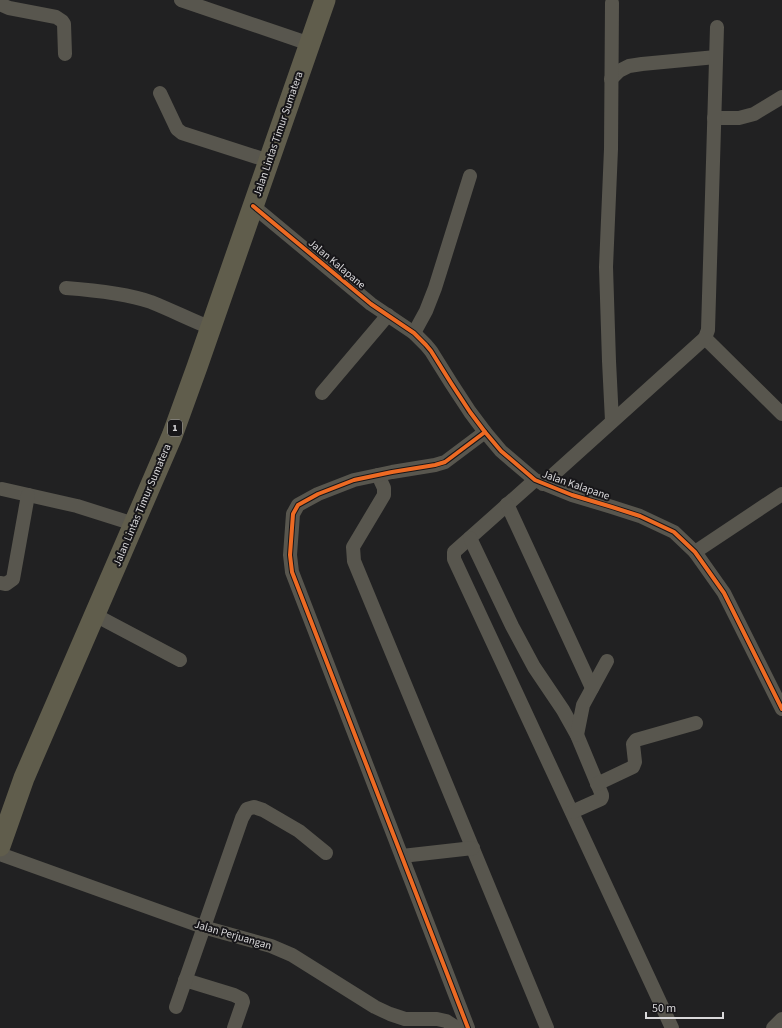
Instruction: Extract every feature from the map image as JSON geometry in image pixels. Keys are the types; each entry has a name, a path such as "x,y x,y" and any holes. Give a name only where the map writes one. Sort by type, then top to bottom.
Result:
{"highway":[{"name":"Jalan Lintas Timur Sumatera","path":"0,846 24,778 172,436 325,0"}],"street":[{"path":"181,0 310,44"},
{"path":"612,3 611,149 606,267 612,421"},
{"path":"0,4 10,8 56,17 62,21 64,24 65,54"},
{"path":"672,1028 454,559 454,552 507,504 539,482 612,421 705,338 708,330 717,27"},
{"path":"611,79 619,71 629,66 716,57"},
{"path":"160,93 177,129 182,133 269,161"},
{"path":"714,118 739,118 754,114 782,97"},
{"path":"414,333 426,311 435,288 470,176"},
{"name":"Jalan Kalapane","path":"253,206 371,304 414,333 431,351 451,384 485,432 501,451 539,482 572,495 640,516 674,532 695,552 724,593 782,709"},
{"path":"66,288 120,294 150,302 210,328"},
{"path":"322,393 388,316"},
{"path":"705,338 782,414"},
{"path":"468,1028 292,572 290,555 293,514 298,505 318,494 354,480 445,462 485,432"},
{"path":"378,475 384,488 384,495 353,548 354,561 547,1028"},
{"path":"2,489 78,506 134,524"},
{"path":"695,552 782,494"},
{"path":"0,583 6,584 13,579 28,495"},
{"path":"507,504 592,688"},
{"path":"470,538 530,660 564,710 577,735 602,797 572,812"},
{"path":"95,615 180,660"},
{"path":"577,735 583,705 607,661"},
{"path":"597,784 633,767 635,762 633,744 636,740 696,724"},
{"path":"176,1007 242,818 247,809 254,807 263,810 300,831 326,853"},
{"path":"402,856 473,848"},
{"name":"Jalan Perjuangan","path":"0,854 203,927 282,950 374,1007 390,1014 404,1023 437,1019 446,1021 457,1028"},
{"path":"185,980 234,995 242,999 243,1002 234,1028"},
{"path":"772,1028 782,1019"}],"cycle path":[{"path":"253,206 371,304 414,333 431,351 470,412 485,432 501,451 535,480 572,495 640,516 674,532 695,552 724,593 782,709"},
{"path":"468,1028 292,572 290,555 293,514 298,505 318,494 354,480 445,462 485,432"}]}
